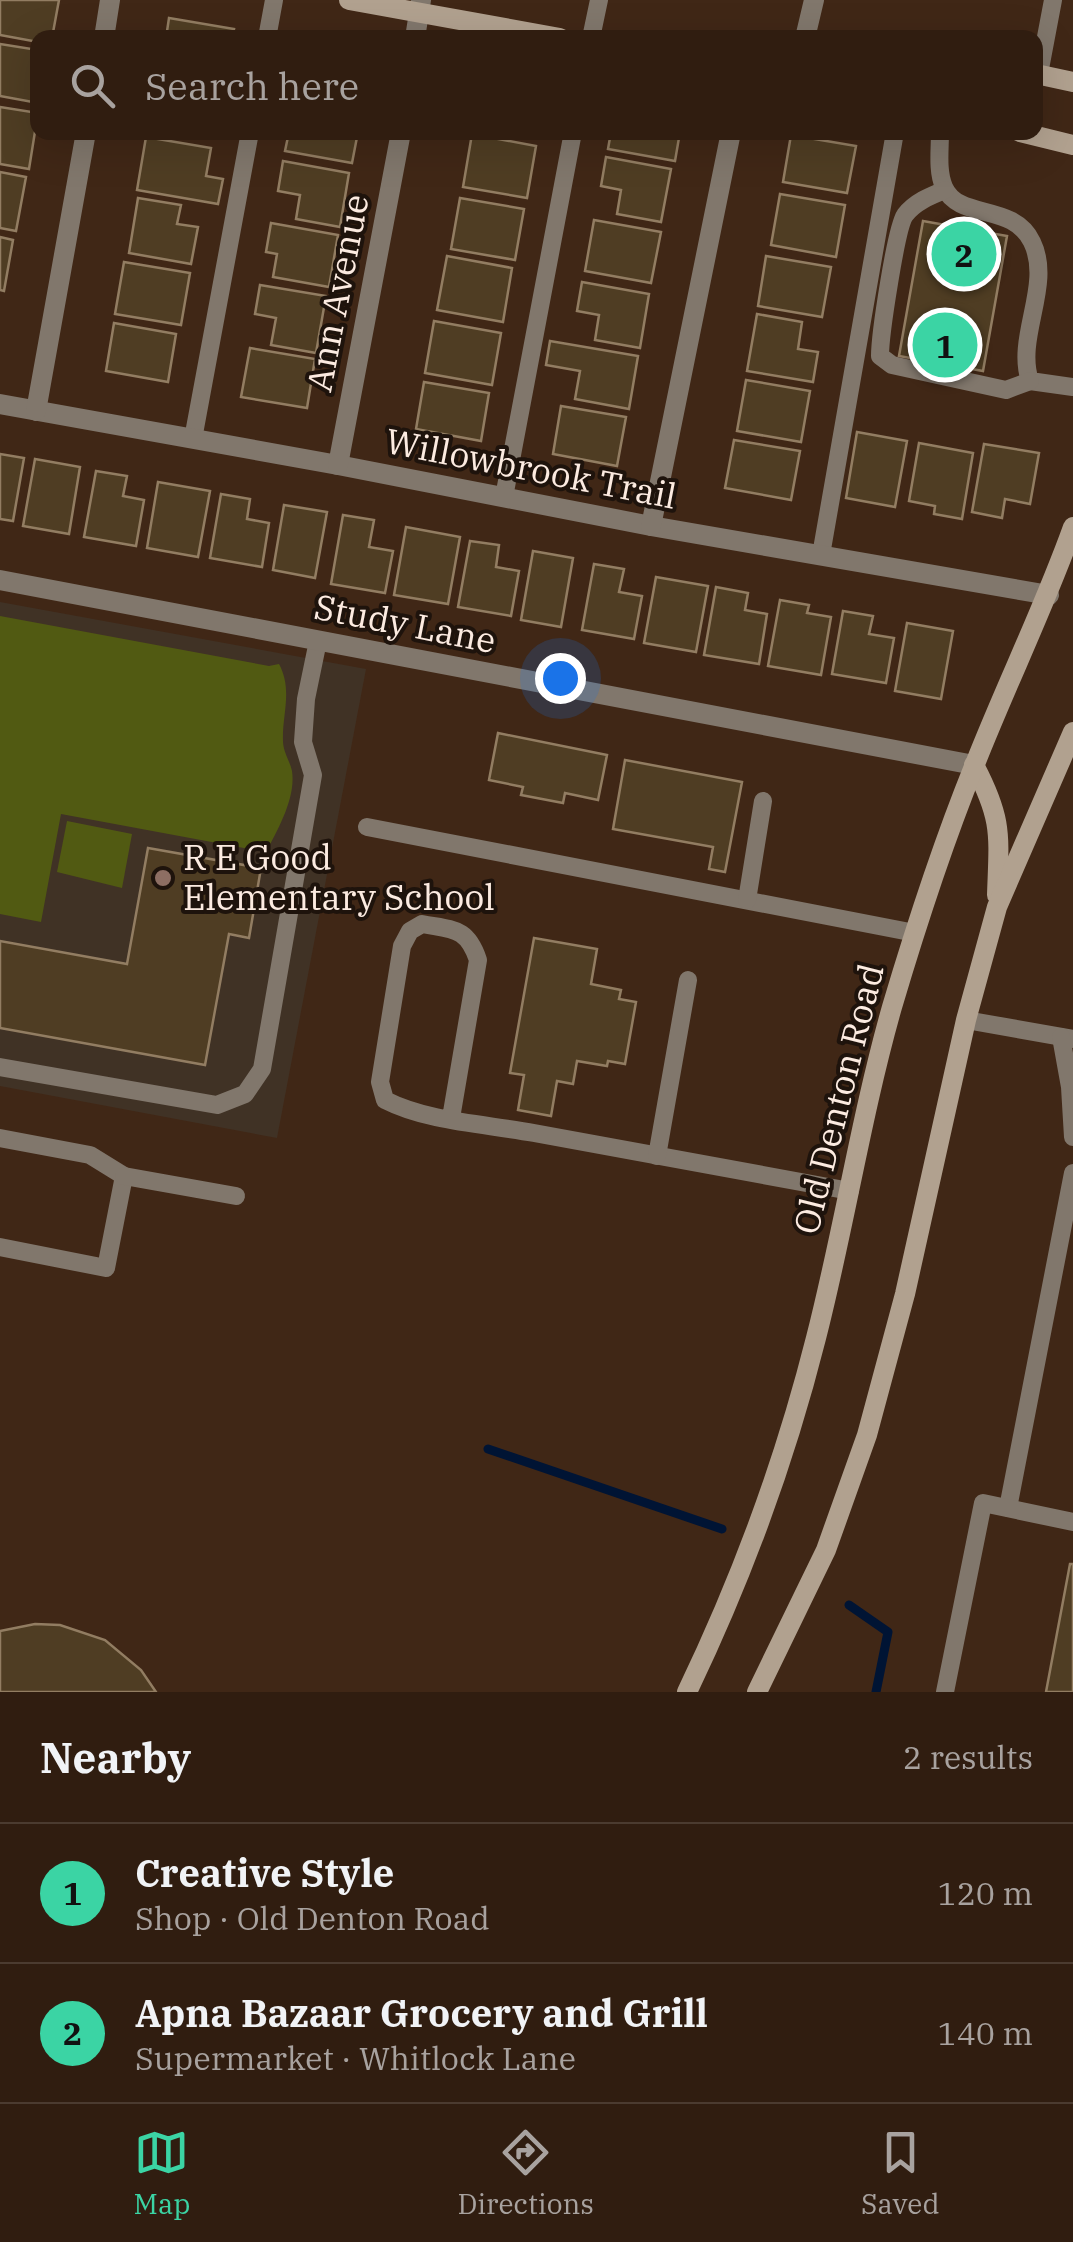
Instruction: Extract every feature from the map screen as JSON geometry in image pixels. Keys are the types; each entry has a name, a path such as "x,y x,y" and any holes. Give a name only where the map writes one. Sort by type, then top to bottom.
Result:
{"main road":[{"path":"349,0 420,6 525,30"},
{"path":"1043,138 1073,145"},
{"name":"Old Denton Road","path":"687,1692 748,1556 789,1438 817,1336 890,1013 914,933 974,765 1049,595 1073,528"},
{"path":"758,1692 826,1550 867,1435 905,1294 966,1020 997,907 1073,732"},
{"path":"974,765 993,801 999,825 997,907"}],"street":[{"path":"105,30 110,0"},
{"path":"807,30 814,0"},
{"path":"36,411 85,140"},
{"name":"Ann Avenue","path":"338,465 399,140"},
{"path":"651,526 729,140"},
{"name":"Willowbrook Trail","path":"0,404 651,526 1049,595"},
{"name":"Study Lane","path":"0,580 974,765"}],"lane":[{"path":"268,30 274,0"},
{"path":"593,30 599,0"},
{"path":"1053,0 1056,77"},
{"path":"194,439 249,140"},
{"path":"504,497 571,140"},
{"path":"821,556 894,140"},
{"path":"940,140 940,172 945,190 960,204 1021,224 1034,246 1038,276 1024,363 1030,381"},
{"path":"945,190 928,197 902,218 880,334 880,356 892,365 1006,390 1030,381 1073,386"},
{"path":"0,1067 217,1105 245,1094 262,1069 312,775 303,742 306,699 318,641"},
{"path":"747,900 763,801"},
{"path":"367,828 914,933"},
{"path":"450,1118 478,960 472,942 459,931 422,924 410,932 402,946 380,1082 385,1100 402,1109 450,1118 657,1156 850,1191"},
{"path":"657,1156 688,980"},
{"path":"966,1020 1067,1038 1073,1138"},
{"path":"0,1138 90,1155 124,1176 236,1196"},
{"path":"1008,1508 1068,1230 1073,1172"},
{"path":"0,1247 106,1268 124,1176"},
{"path":"945,1692 983,1503 1073,1522"}],"shaded area":[{"name":"R E Good Elementary School","path":"0,602 366,669 277,1138 0,1086"}],"green space":[{"path":"0,616 269,666 279,664 286,693 283,745 293,781 285,813 266,852 61,814 41,922 0,914"},
{"path":"67,821 132,834 122,888 57,872"}],"building":[{"path":"0,0 59,0 53,30 30,30 30,41 0,35"},
{"path":"169,18 234,29 234,30 167,30"},
{"path":"0,44 30,49 30,102 0,96"},
{"path":"0,107 30,112 30,140 34,140 29,169 0,164"},
{"path":"145,140 211,148 206,176 223,179 218,204 137,190"},
{"path":"287,140 356,140 352,163 285,151"},
{"path":"471,140 504,140 536,146 527,198 463,187"},
{"path":"610,140 679,140 675,161 608,149"},
{"path":"790,140 856,146 847,193 783,182"},
{"path":"606,157 671,169 661,222 617,214 621,190 601,186"},
{"path":"283,161 349,173 340,227 296,219 300,195 278,191"},
{"path":"0,172 26,177 16,231 0,228"},
{"path":"780,194 845,205 836,257 771,245"},
{"path":"138,198 181,205 177,224 198,227 191,264 129,253"},
{"path":"460,198 524,209 515,260 451,249"},
{"path":"594,220 661,232 651,283 585,271"},
{"path":"923,221 1007,236 983,371 899,356"},
{"path":"271,223 338,235 329,287 273,277 277,254 266,252"},
{"path":"0,237 13,240 4,291 0,290"},
{"path":"447,256 512,268 503,322 437,310"},
{"path":"766,256 831,267 822,317 758,306"},
{"path":"124,262 190,273 181,325 115,314"},
{"path":"582,282 649,294 640,348 595,340 599,315 577,311"},
{"path":"260,285 326,296 316,353 271,345 276,318 255,314"},
{"path":"757,314 802,322 798,349 818,352 813,382 747,371"},
{"path":"434,321 501,333 492,385 425,373"},
{"path":"114,323 176,334 168,382 106,371"},
{"path":"550,341 638,356 629,409 575,399 580,371 546,365"},
{"path":"250,348 315,359 307,408 241,397"},
{"path":"746,380 810,391 801,442 737,431"},
{"path":"424,382 489,393 481,441 416,429"},
{"path":"561,406 626,417 617,466 553,454"},
{"path":"857,432 907,441 895,507 846,498"},
{"path":"734,440 800,451 791,500 725,488"},
{"path":"919,443 973,453 962,519 934,514 935,506 909,501"},
{"path":"984,444 1039,453 1030,504 1005,499 1002,518 972,512"},
{"path":"0,454 24,458 13,521 0,519"},
{"path":"35,459 80,467 69,534 23,526"},
{"path":"96,471 127,476 123,496 144,500 136,546 84,537"},
{"path":"158,482 210,491 198,557 147,548"},
{"path":"221,494 250,499 247,519 269,523 262,567 210,558"},
{"path":"284,505 327,512 315,578 273,570"},
{"path":"343,515 374,520 369,547 393,551 385,593 331,584"},
{"path":"406,527 460,537 448,604 394,595"},
{"path":"470,541 499,545 496,567 519,571 511,616 458,607"},
{"path":"533,551 573,558 561,627 521,620"},
{"path":"594,564 624,569 619,592 642,596 634,639 582,630"},
{"path":"656,577 708,586 696,652 644,643"},
{"path":"716,587 748,593 745,610 767,614 759,664 704,655"},
{"path":"780,600 809,605 807,613 831,617 821,675 768,666"},
{"path":"843,611 873,616 869,634 894,638 886,683 832,674"},
{"path":"907,623 953,631 941,699 895,691"},
{"path":"498,733 607,755 598,800 565,793 563,803 521,795 523,787 489,780"},
{"path":"625,760 742,782 725,872 709,869 713,847 613,829"},
{"path":"148,848 261,868 249,938 229,934 205,1065 0,1028 0,941 127,964"},
{"path":"534,938 597,949 591,984 621,990 619,999 636,1002 625,1064 608,1061 607,1066 577,1061 573,1084 557,1081 551,1116 518,1110 524,1075 510,1073"},
{"path":"1070,1564 1073,1692 1046,1692"},
{"path":"35,1624 60,1625 105,1640 141,1670 156,1692 0,1692 0,1631"}],"waterway":[{"path":"488,1449 722,1529"},
{"path":"849,1605 888,1632 876,1692"}],"place":[{"name":"Apna Bazaar Grocery and Grill","path":"964,254"},
{"name":"Creative Style","path":"945,345"},
{"name":"R E Good Elementary School","path":"163,878"}]}
